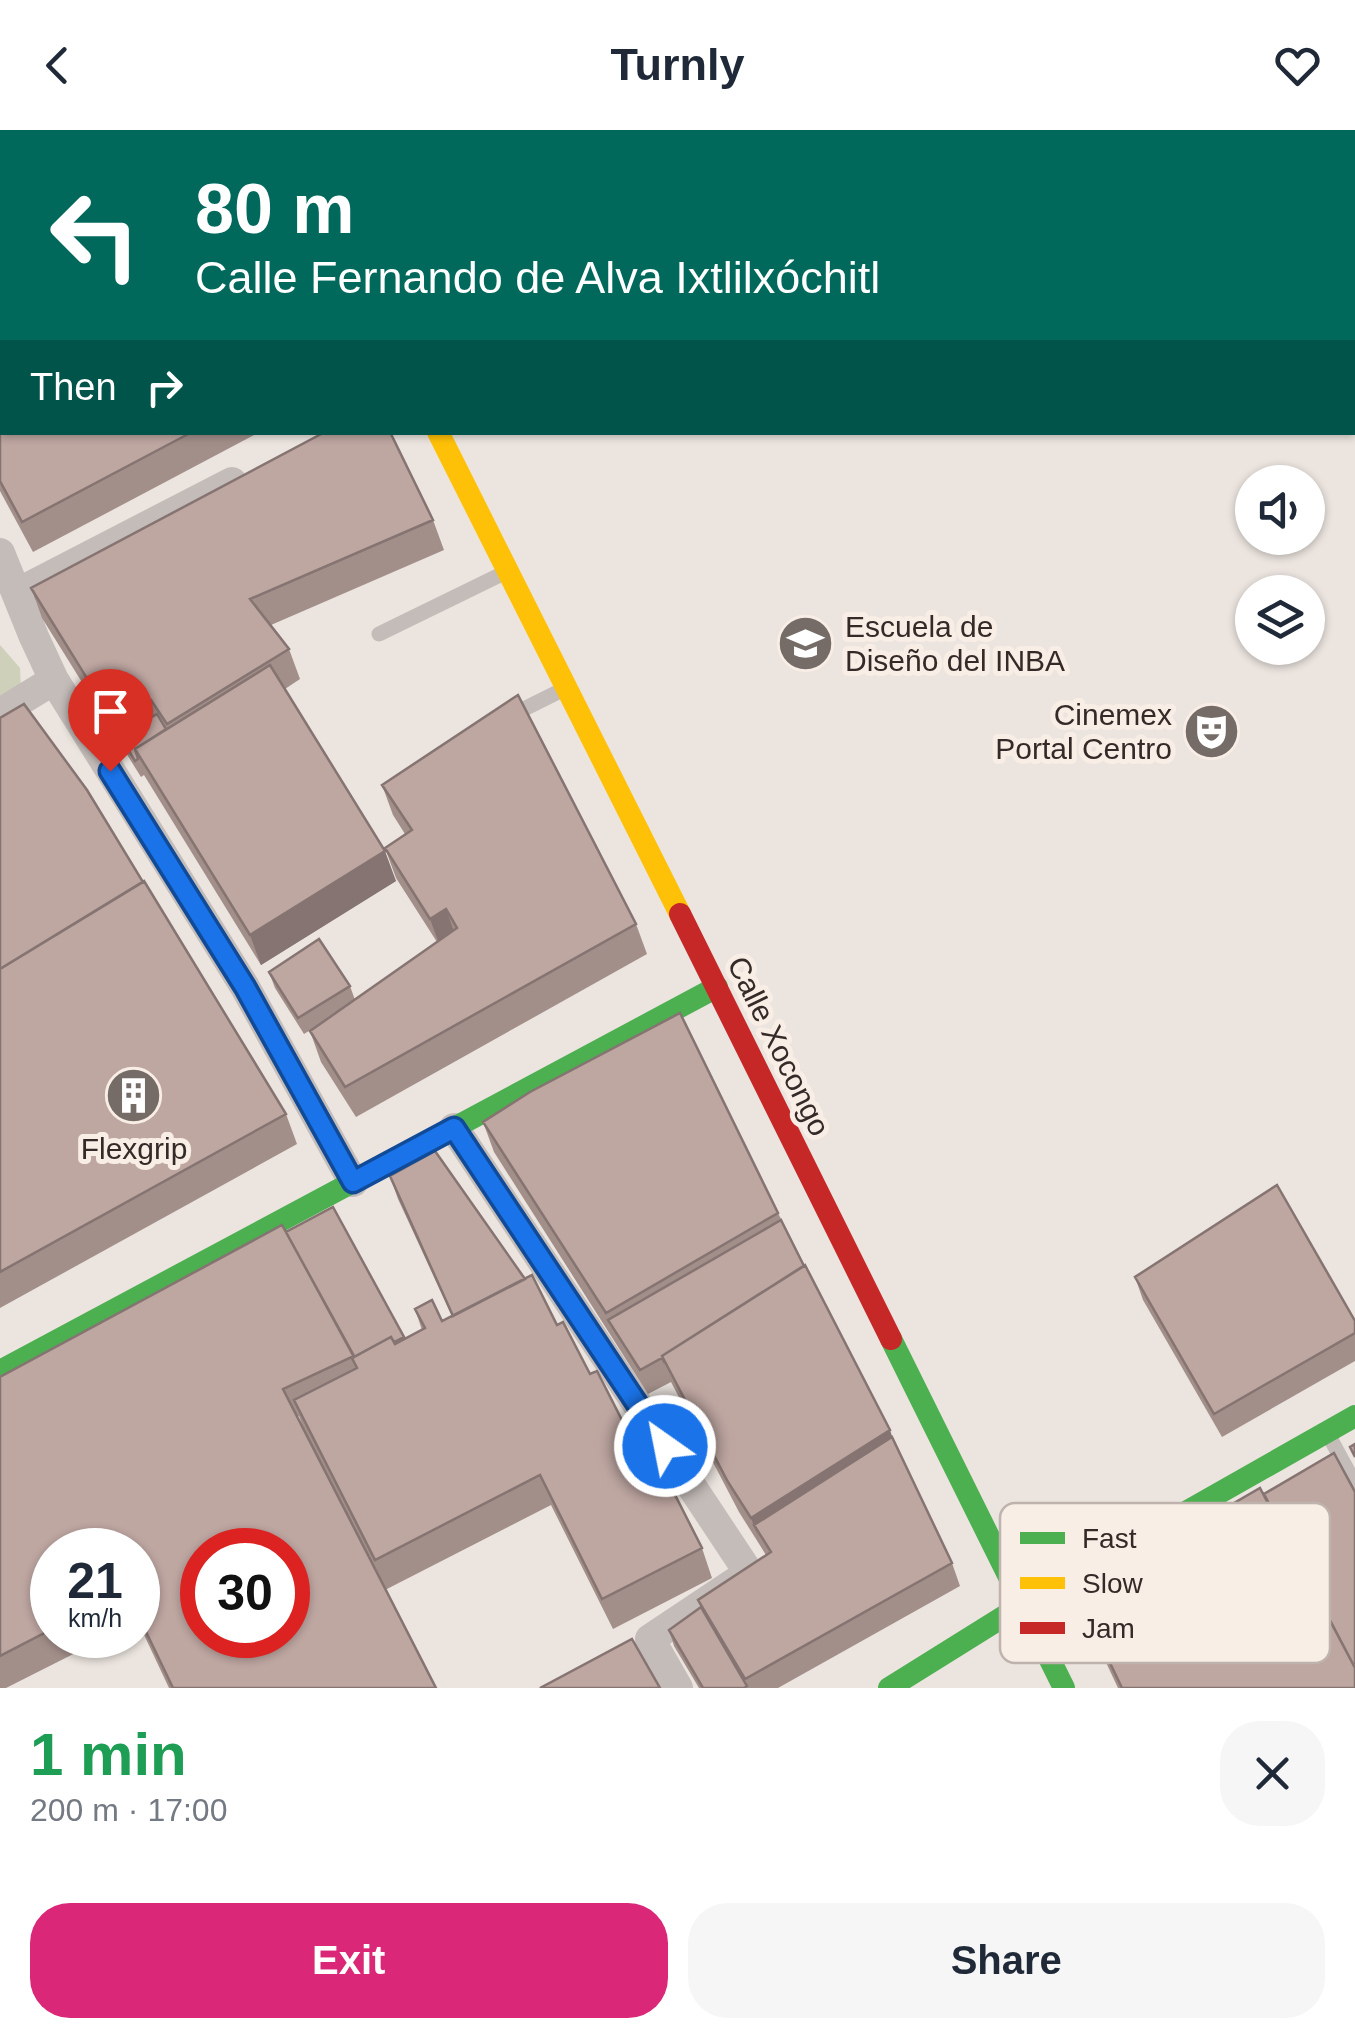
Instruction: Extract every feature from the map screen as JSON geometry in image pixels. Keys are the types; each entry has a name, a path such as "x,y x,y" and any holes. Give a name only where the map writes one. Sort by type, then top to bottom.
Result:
{"street":[{"name":"Calle Xocongo","path":"440,435 1000,1560"},
{"path":"17,593 258,468"},
{"path":"0,554 54,680 245,987 353,1182"},
{"path":"0,714 54,680"},
{"path":"0,1371 717,987"},
{"path":"454,1128 749,1573 650,1639 678,1688"},
{"path":"1202,1503 1355,1416"},
{"path":"894,1687 1000,1619"},
{"name":"Calle Xocongo","path":"1051,1663 1064,1688"}],"lane":[{"path":"379,634 508,571"},
{"path":"502,720 566,688"},
{"path":"1327,1432 1355,1484"}],"green space":[{"path":"0,645 20,668 21,692 0,704"}],"building":[{"path":"0,435 186,435 22,522 0,481"},
{"path":"319,435 391,435 433,520 250,599 289,649 167,724 151,700 114,722 31,588"},
{"path":"270,665 385,851 250,935 135,749"},
{"path":"518,695 636,924 345,1087 310,1031 457,928 446,909 430,919 385,848 412,830 382,785"},
{"path":"24,704 87,790 143,882 0,969 0,718"},
{"path":"157,714 166,729 135,749 135,761 120,736"},
{"path":"144,881 286,1114 0,1272 0,969"},
{"path":"319,939 350,986 298,1018 269,972"},
{"path":"680,1013 778,1213 606,1313 483,1122 530,1092"},
{"path":"435,1151 525,1279 453,1316 390,1176"},
{"path":"1277,1185 1355,1321 1355,1333 1214,1414 1135,1277"},
{"path":"333,1207 404,1337 394,1342 391,1337 354,1357 286,1232"},
{"path":"781,1220 804,1266 662,1356 665,1363 662,1358 640,1370 608,1320"},
{"path":"282,1225 354,1356 283,1389 436,1688 173,1688 159,1658 160,1528 30,1528 30,1640 0,1656 0,1377"},
{"path":"805,1265 890,1430 751,1518 662,1356"},
{"path":"532,1275 557,1325 563,1322 590,1374 597,1371 626,1428 638,1422 702,1548 602,1599 540,1475 375,1560 294,1400 357,1368 352,1358 391,1337 395,1344 425,1328 415,1309 432,1300 442,1321"},
{"path":"892,1437 952,1563 745,1679 698,1600 771,1552 754,1525"},
{"path":"1334,1453 1355,1492 1355,1668 1330,1620 1330,1503 1269,1503 1264,1494"},
{"path":"1260,1488 1268,1503 1234,1503"},
{"path":"701,1607 747,1686 744,1688 703,1688 669,1630"},
{"path":"1330,1621 1355,1668 1355,1688 1122,1688 1110,1663 1330,1663"},
{"path":"632,1639 660,1688 540,1688"}],"traffic: fast":[{"path":"0,1371 717,987"},
{"path":"891,1339 1000,1559"},
{"path":"1202,1503 1355,1416"},
{"path":"889,1688 1000,1619"},
{"path":"1052,1663 1064,1688"}],"traffic: slow":[{"path":"440,435 680,914"}],"traffic: jam":[{"path":"680,914 891,1339"}],"place":[{"name":"Escuela de Diseño del INBA","path":"806,643"},
{"name":"Cinemex Portal Centro","path":"1211,731"},
{"name":"Flexgrip","path":"134,1095"}],"route":[{"path":"110,771 245,987 353,1182 454,1128 665,1446"}]}
